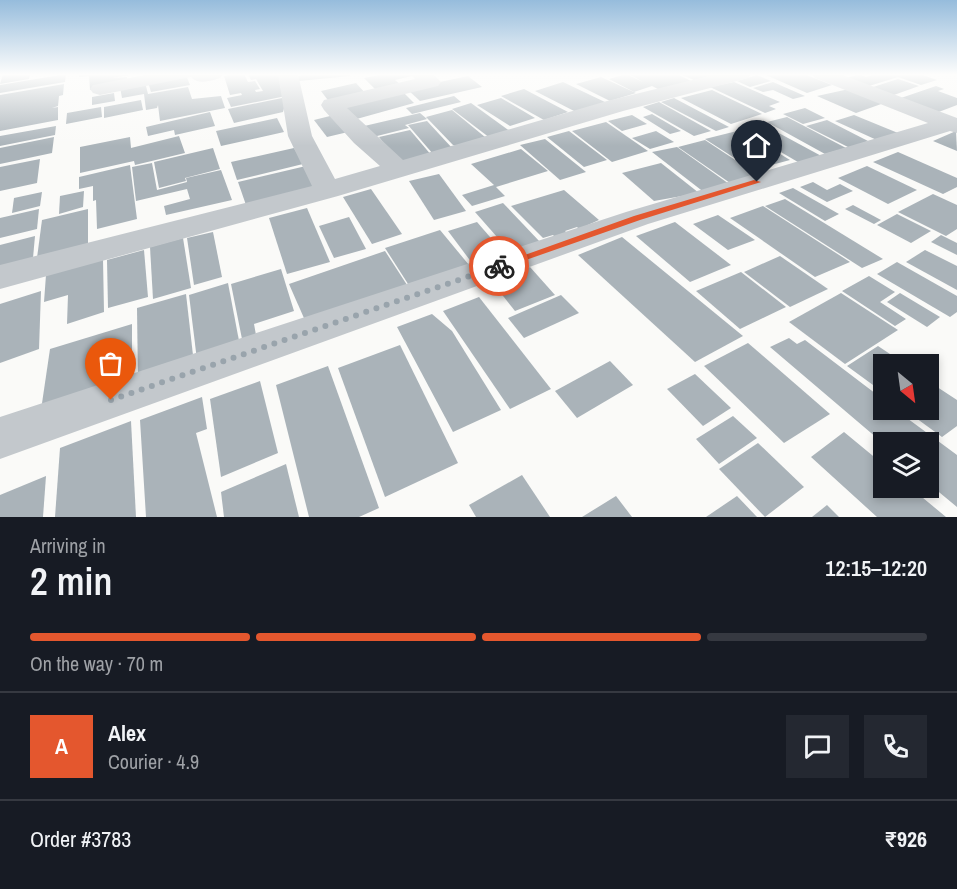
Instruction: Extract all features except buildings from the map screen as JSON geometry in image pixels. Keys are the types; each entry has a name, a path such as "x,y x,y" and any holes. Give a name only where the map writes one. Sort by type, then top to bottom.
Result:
{"street":[{"path":"294,98 300,134 315,169 328,190"},
{"path":"361,98 332,105 363,138 398,169"},
{"path":"0,277 328,190 646,98"},
{"path":"884,98 954,125"},
{"path":"0,438 637,218 954,125"}],"way so far":[{"path":"111,400 499,266"}],"route":[{"path":"499,266 637,218 757,182"}]}
